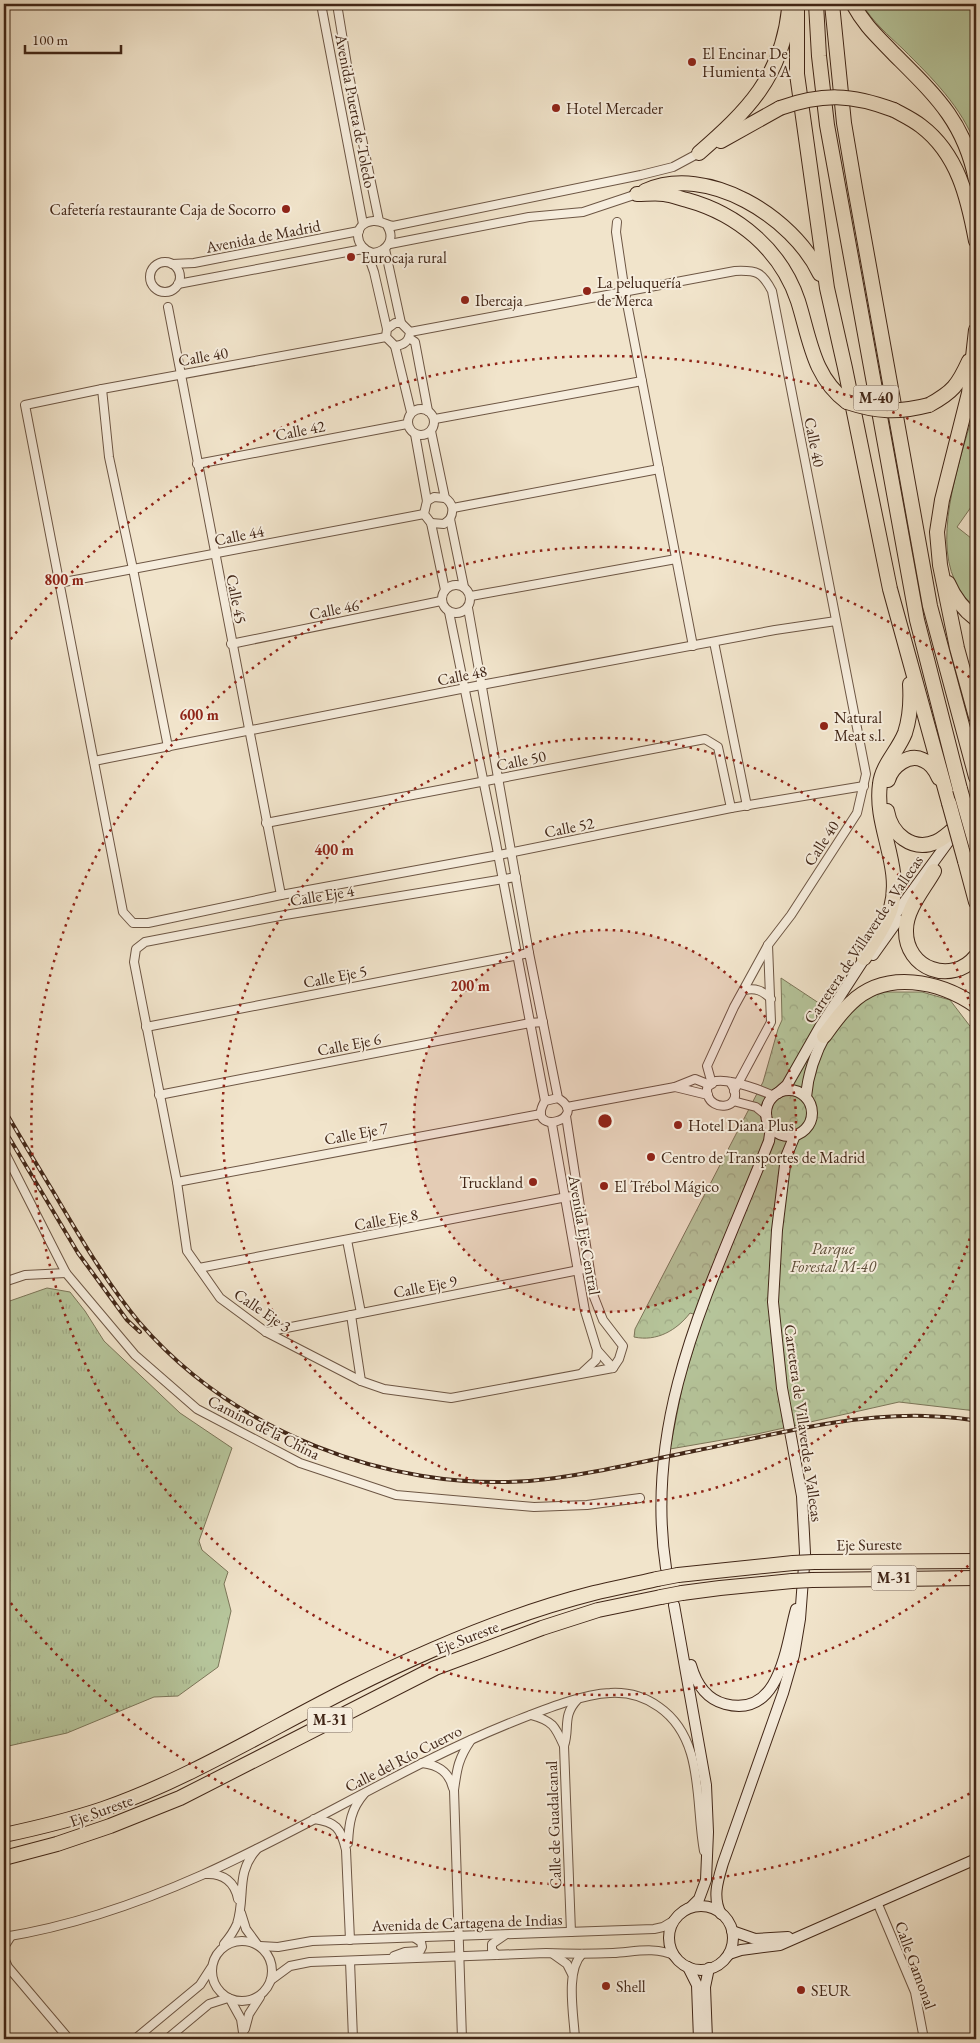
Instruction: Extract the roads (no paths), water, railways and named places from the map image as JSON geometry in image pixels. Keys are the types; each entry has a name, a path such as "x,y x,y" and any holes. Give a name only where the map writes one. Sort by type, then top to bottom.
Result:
{"highway":[{"path":"699,154 756,98 777,61 788,25 790,4"},
{"path":"797,4 796,74 827,288 890,589 910,661 952,794 965,861 976,902"},
{"name":"M-40","path":"816,4 819,56 827,125 917,620 952,794 976,845"},
{"name":"M-40","path":"832,4 844,123 854,188 930,606 975,771"},
{"path":"853,4 862,22 935,96 957,124 972,160 976,180"},
{"path":"699,154 780,108 802,100 836,96 869,100 894,110 921,126 944,148 960,175 969,204 976,241"},
{"path":"638,194 670,183 695,184 720,190 748,201 795,236 813,260 827,288"},
{"path":"638,194 665,194 698,203 734,219 766,246 787,275 798,300 821,375 835,392 847,402 887,411 907,411 929,405 945,396 959,383 975,349"},
{"path":"976,330 969,393 942,500 937,532 940,565 957,648 976,717"},
{"path":"940,565 952,592 963,607 976,619"},
{"path":"864,958 891,909 894,892 894,875 878,803 880,782 904,733 911,702 910,661"},
{"path":"952,794 934,768 924,760 913,757 904,761 889,775 886,787 885,802 891,826 906,841 915,845 927,845 937,842 964,820"},
{"path":"934,871 909,914 906,930 907,942 912,955 932,970 946,972 970,964 976,956"},
{"path":"972,886 976,915"},
{"path":"824,1036 851,1003 878,986 887,984 911,982 930,985 946,989 976,1006"},
{"path":"916,1560 951,1555 976,1555"},
{"name":"Eje Sureste","path":"4,1835 34,1829 103,1809 162,1785 352,1687 470,1634 533,1611 593,1593 657,1579 672,1571 814,1562 976,1561"},
{"name":"Eje Sureste","path":"4,1858 57,1844 110,1826 180,1798 434,1668 471,1653 598,1610 661,1597 677,1604 720,1588 797,1586 812,1580 976,1578"}],"main road":[{"name":"Carretera de Villaverde a Vallecas","path":"776,1094 787,1086 820,1028 864,958 976,802"},
{"name":"Carretera de Villaverde a Vallecas","path":"806,1096 813,1058 868,961 976,811"},
{"path":"672,1571 662,1540 660,1498 664,1445 678,1378 696,1321 769,1141 771,1127 767,1116 767,1109 776,1094 793,1090 806,1096 810,1103 812,1117 806,1129 795,1135 782,1134 771,1127"},
{"name":"Carretera de Villaverde a Vallecas","path":"721,1914 716,1898 718,1882 729,1843 783,1693 799,1628 797,1586 805,1553 802,1496 782,1388 773,1302 777,1230 786,1157 795,1135"},
{"path":"677,1604 694,1675 701,1688 719,1702 747,1705 768,1693 778,1678 797,1586"},
{"path":"677,1604 706,1785 708,1832 703,1892 691,1908"},
{"path":"729,1954 733,1938 732,1931 727,1920 721,1914 704,1907 691,1908 681,1913 674,1921 669,1938 674,1956 688,1967 710,1968 719,1964 729,1954 741,1950 780,1945 976,1859"},
{"path":"732,1931 747,1938 758,1940 801,1935"},
{"path":"688,1967 697,1985 699,2039"},
{"path":"707,2039 705,1987 710,1968"}],"street":[{"name":"Avenida Puerta de Toledo","path":"321,4 361,228"},
{"name":"Avenida Puerta de Toledo","path":"337,4 348,71 382,223"},
{"path":"445,590 456,585 468,590 471,596 471,603 468,608 456,613 449,612 441,602 445,590 430,523 424,514 427,501 415,434 407,424 411,412 395,346 386,333 374,272 358,236 361,228 371,221 393,226 641,175 672,167 699,154"},
{"path":"365,250 373,253 387,246 529,217 584,212 638,194"},
{"path":"617,222 616,232 625,293 693,646"},
{"path":"382,223 391,235 387,246 401,323 415,342 428,411"},
{"name":"Avenida de Madrid","path":"172,264 204,261 361,228"},
{"name":"Avenida de Madrid","path":"178,284 365,250"},
{"path":"167,262 172,264 180,275 178,284 171,291 162,292 153,286 151,272 157,264 167,262"},
{"name":"Calle 40","path":"410,335 735,271 753,270 765,277 772,292 866,774 857,813 791,915 768,945 707,1066 702,1074 695,1079"},
{"name":"Calle 45","path":"168,307 231,644 281,895"},
{"path":"386,333 395,323 401,323"},
{"name":"Calle 40","path":"59,583 25,405 386,333"},
{"path":"395,346 402,345 410,335"},
{"path":"435,419 642,381"},
{"path":"102,389 109,457 168,747"},
{"path":"411,412 422,409 428,411 435,419"},
{"path":"435,419 431,432 445,498"},
{"name":"Calle 42","path":"197,464 407,424"},
{"path":"415,434 422,435 431,432"},
{"path":"453,508 658,469"},
{"path":"427,501 434,497 445,498 450,501 453,508 450,519 464,588"},
{"name":"Calle 44","path":"59,583 424,514"},
{"path":"430,523 444,524 450,519"},
{"path":"471,596 676,559"},
{"path":"59,583 94,761"},
{"name":"Calle 46","path":"231,644 441,602"},
{"path":"468,608 558,1098"},
{"path":"449,612 484,781 545,1101 541,1114 545,1120 552,1124 560,1122 566,1112 675,1087 695,1079 711,1085"},
{"name":"Calle 48","path":"94,761 464,689 836,621"},
{"path":"714,642 748,806"},
{"name":"Calle 50","path":"266,823 705,739 718,747 731,808"},
{"name":"Calle 52","path":"94,761 123,912 134,924 148,923 281,895 498,855 731,808 864,786"},
{"name":"Calle Eje 4","path":"136,950 145,942 276,917 516,876"},
{"path":"734,1091 771,1022 768,945"},
{"name":"Calle Eje 3","path":"136,950 134,962 176,1182 187,1251 220,1298 266,1332 361,1381 384,1389 451,1398 613,1368"},
{"name":"Calle Eje 5","path":"146,1027 530,953"},
{"path":"744,990 754,988 763,991 771,999"},
{"name":"Calle Eje 6","path":"159,1095 543,1022"},
{"path":"707,1066 711,1085 708,1095 712,1103 727,1106 734,1101 756,1106 767,1116"},
{"path":"711,1085 718,1081 739,1083 776,1094"},
{"path":"730,1082 734,1091 734,1101"},
{"path":"675,1087 708,1095"},
{"path":"545,1101 558,1098 563,1101 566,1112"},
{"name":"Avenida Eje Central","path":"566,1112 577,1195 594,1297 603,1320 623,1346 619,1359 613,1368"},
{"name":"Calle Eje 7","path":"176,1182 541,1114"},
{"name":"Avenida Eje Central","path":"552,1124 585,1311 597,1350"},
{"name":"Camino de la China","path":"4,1151 66,1273 135,1356 197,1409 300,1463 396,1495 513,1507 561,1507 640,1498"},
{"name":"Calle Eje 8","path":"199,1268 577,1195"},
{"path":"347,1240 361,1313"},
{"name":"Calle Eje 9","path":"266,1332 589,1268"},
{"path":"4,1282 25,1276 66,1273"},
{"path":"350,1315 361,1381"},
{"path":"597,1350 613,1368"},
{"path":"579,1375 596,1360 597,1350"},
{"name":"Calle del Río Cuervo","path":"8,1936 74,1923 150,1897 204,1874 472,1738 531,1715 578,1700 611,1693 631,1695 649,1701 659,1707 678,1724 687,1741 695,1772 706,1866"},
{"name":"Calle de Guadalcanal","path":"571,1932 564,1746 567,1737 567,1717 578,1700"},
{"name":"Calle de Guadalcanal","path":"531,1715 552,1723 564,1746"},
{"path":"462,2039 454,1790 455,1773 459,1759 472,1738"},
{"path":"422,1763 434,1765 444,1771 452,1782 454,1790"},
{"path":"346,1850 351,1814 367,1791"},
{"path":"313,1819 328,1822 337,1828 343,1837 346,1850 350,1940"},
{"path":"244,2039 240,2014 229,1999 217,1989 214,1983 212,1966 213,1960 234,1930 240,1907 242,1876 248,1862 260,1846"},
{"path":"204,1874 219,1875 228,1880 236,1890 246,1929 271,1960 271,1980 249,2014 244,2031"},
{"name":"Calle Gamonal","path":"877,1902 915,1992 924,2039"},
{"name":"Avenida de Cartagena de Indias","path":"259,1945 272,1947 312,1941 654,1929 674,1921"},
{"path":"497,1955 492,1950 492,1944 507,1934"},
{"path":"4,1947 8,1936"},
{"path":"387,1958 405,1952 420,1951 422,1947 421,1942 415,1938"},
{"path":"222,1948 232,1942 241,1940 259,1945"},
{"name":"Avenida de Cartagena de Indias","path":"271,1980 290,1966 310,1962 387,1958 582,1954 651,1950 664,1951 674,1956"},
{"path":"552,1954 567,1964 572,1974"},
{"path":"574,2039 572,1974 576,1962 582,1954"},
{"path":"4,1958 6,1966 69,2039"},
{"path":"350,1961 353,2039"},
{"path":"135,2039 200,1985 212,1966"},
{"path":"167,2039 209,2004 229,1999 246,2001 263,1993"}],"railway":[{"path":"4,1109 104,1275 139,1322 177,1361 219,1394 266,1423 316,1446 368,1464 421,1476 475,1482 529,1481 593,1472 783,1432 868,1418 925,1416 976,1421"},
{"path":"4,1129 78,1253 127,1320 140,1332"}],"place":[{"name":"El Encinar De Humienta S A","path":"692,62"},
{"name":"Hotel Mercader","path":"556,108"},
{"name":"Cafetería restaurante Caja de Socorro","path":"286,209"},
{"name":"Eurocaja rural","path":"351,257"},
{"name":"La peluquería de Merca","path":"587,291"},
{"name":"Ibercaja","path":"465,300"},
{"name":"Natural Meat s.l.","path":"824,726"},
{"name":"Hotel Diana Plus","path":"678,1125"},
{"name":"Centro de Transportes de Madrid","path":"651,1157"},
{"name":"Truckland","path":"533,1182"},
{"name":"El Trébol Mágico","path":"604,1186"},
{"name":"Shell","path":"606,1986"},
{"name":"SEUR","path":"801,1990"}],"park label":[{"name":"Parque Forestal M-40","path":"833,1257"}]}
